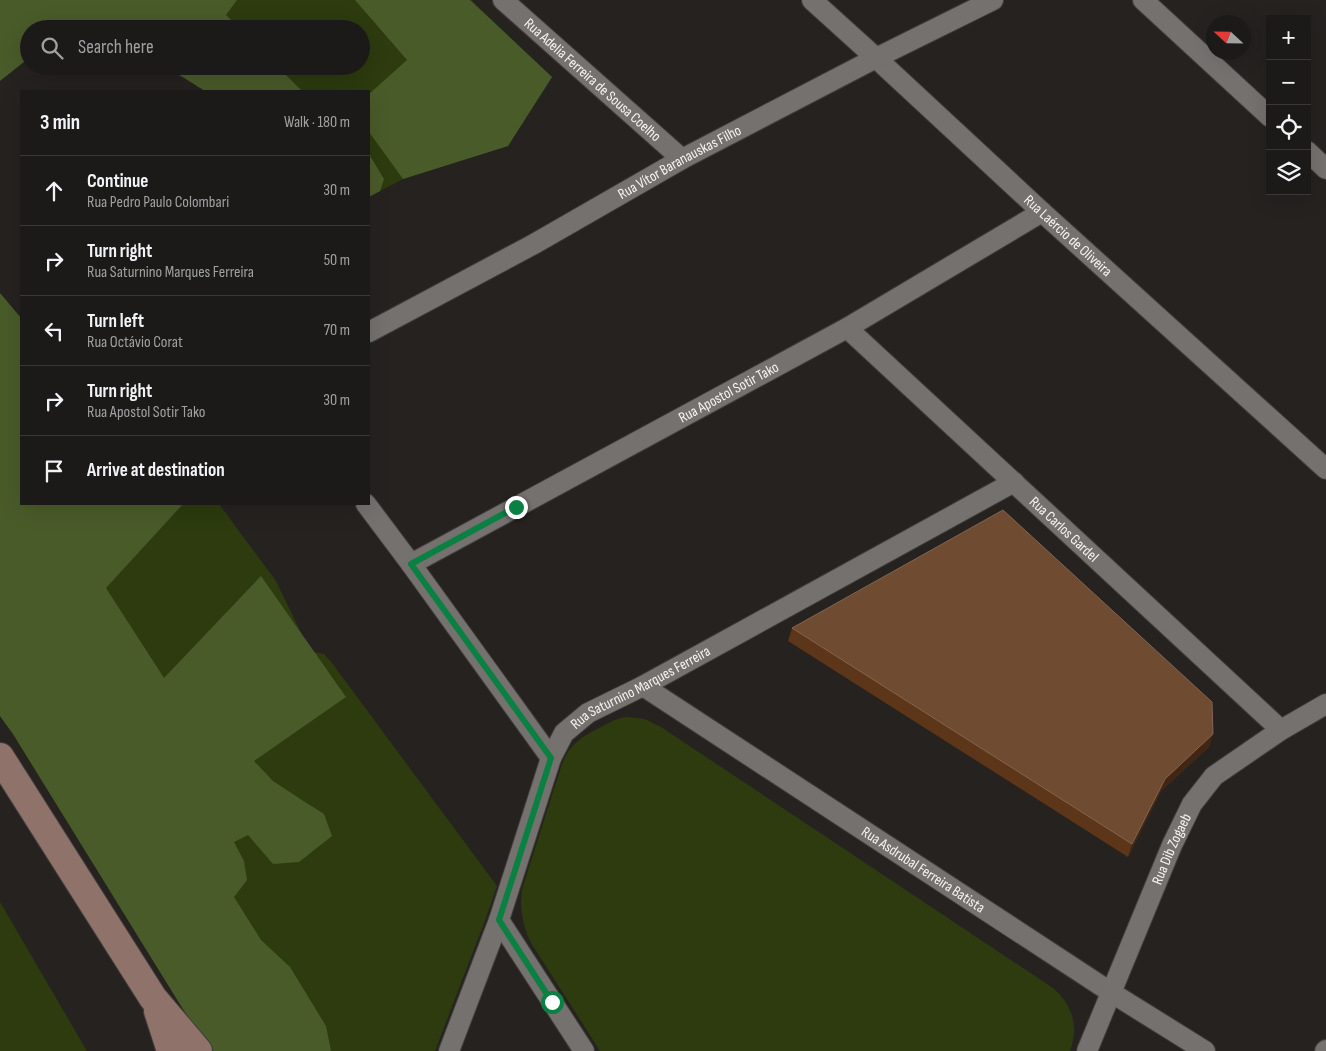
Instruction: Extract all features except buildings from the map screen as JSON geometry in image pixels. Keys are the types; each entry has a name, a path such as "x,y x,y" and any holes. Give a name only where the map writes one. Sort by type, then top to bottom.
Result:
{"main road":[{"path":"0,757 153,998 198,1051"},
{"path":"153,998 171,1051"}],"street":[{"name":"Rua Adelia Ferreira de Sousa Coelho","path":"503,0 682,159"},
{"name":"Rua Laércio de Oliveira","path":"812,0 1042,212 1326,469"},
{"name":"Rua Vítor Baranauskas Filho","path":"370,331 534,244 682,159 876,58 993,0"},
{"path":"1143,0 1266,113"},
{"path":"1311,155 1326,169"},
{"name":"Rua Apostol Sotir Tako","path":"411,564 847,328 1042,212"},
{"name":"Rua Carlos Gardel","path":"847,328 1281,730"},
{"name":"Rua Saturnino Marques Ferreira","path":"449,1051 499,920 551,758 564,733 588,713 643,686 1014,482"},
{"path":"367,505 551,758"},
{"name":"Rua Asdrubal Ferreira Batista","path":"643,686 1112,993 1205,1051"},
{"name":"Rua Dib Zogaeb","path":"1087,1051 1172,845 1192,804 1214,776 1281,730 1326,704"},
{"path":"499,920 584,1051"}],"green space":[{"path":"0,0 471,0 552,77 508,146 403,179 370,196 370,90 203,90 179,75 370,75 370,20 20,20"},
{"path":"0,0 237,0 226,15 231,20 20,20 20,65 0,81"},
{"path":"355,0 470,0 552,77 508,146 403,179 370,133 370,93 407,60"},
{"path":"179,75 286,75 301,90 203,90"},
{"path":"370,156 384,179 380,191 370,196"},
{"path":"0,293 20,317 20,505 220,505 276,581 310,651 324,654 332,663 497,886 435,1051 214,1051 181,1006 0,716"},
{"path":"0,293 20,317 20,505 182,505 106,588 164,678 261,576 346,697 254,761 273,781 324,814 332,836 299,862 273,864 248,835 234,842 244,861 247,880 234,897 261,940 290,967 326,1026 331,1051 214,1051 201,1037 181,1006 0,716"},
{"path":"627,717 645,719 661,727 1053,988 1070,1009 1074,1033 1070,1051 600,1051 531,943 522,917 521,896 565,757 582,738 611,722"},
{"path":"0,902 87,1051 0,1051"}],"route":[{"path":"516,507 411,564 551,758 499,920 552,1002"}]}
